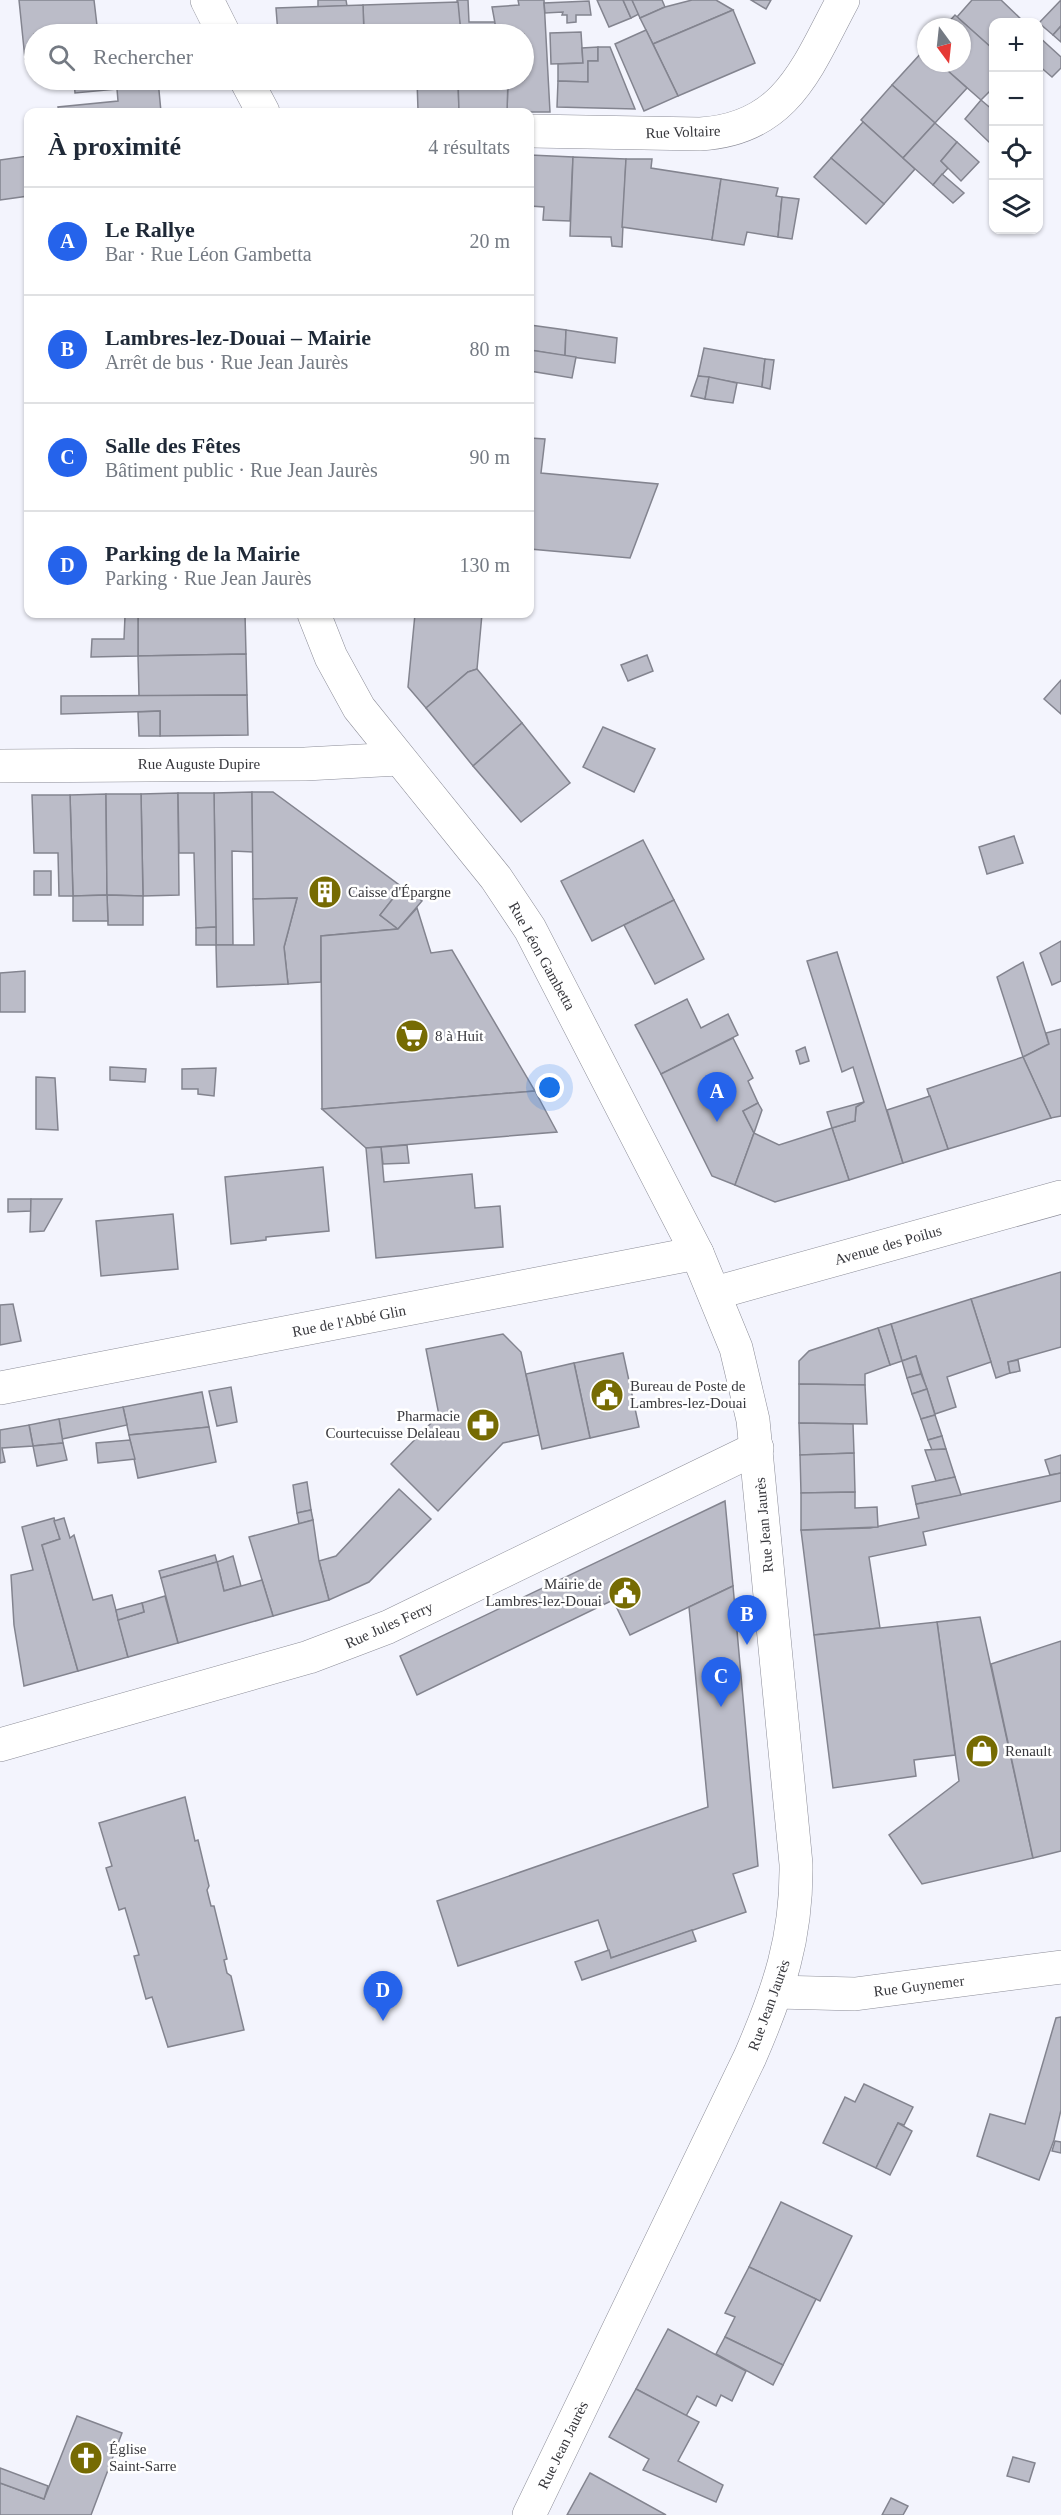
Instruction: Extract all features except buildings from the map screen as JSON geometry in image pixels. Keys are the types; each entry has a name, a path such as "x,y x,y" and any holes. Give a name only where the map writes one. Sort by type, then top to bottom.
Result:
{"street":[{"path":"207,0 219,24"},
{"name":"Rue Voltaire","path":"534,131 700,134 718,133 747,125 765,116 796,86 843,0"},
{"path":"251,90 261,108"},
{"name":"Rue Léon Gambetta","path":"316,618 344,683 399,759 496,878 530,929 697,1253 715,1293"},
{"name":"Rue Auguste Dupire","path":"0,766 305,764 399,759"},
{"name":"Avenue des Poilus","path":"715,1293 1061,1197"},
{"name":"Rue de l'Abbé Glin","path":"0,1388 697,1253"},
{"name":"Rue Jean Jaurès","path":"529,2515 750,2057 776,1992 793,1930 796,1864 756,1448 743,1371 715,1293"},
{"name":"Rue Jules Ferry","path":"0,1745 349,1644 756,1448"},
{"name":"Rue Guynemer","path":"776,1992 865,1993 1061,1967"}],"place":[{"name":"Caisse d'Épargne","path":"325,892"},
{"name":"8 à Huit","path":"412,1036"},
{"name":"Le Rallye","path":"717,1122"},
{"name":"Bureau de Poste de Lambres-lez-Douai","path":"607,1395"},
{"name":"Pharmacie Courtecuisse Delaleau","path":"483,1425"},
{"name":"Mairie de Lambres-lez-Douai","path":"625,1593"},
{"name":"Lambres-lez-Douai – Mairie","path":"747,1645"},
{"name":"Salle des Fêtes","path":"721,1707"},
{"name":"Renault","path":"982,1751"},
{"name":"Parking de la Mairie","path":"383,2021"},
{"name":"Église Saint-Sarre","path":"86,2458"}]}
